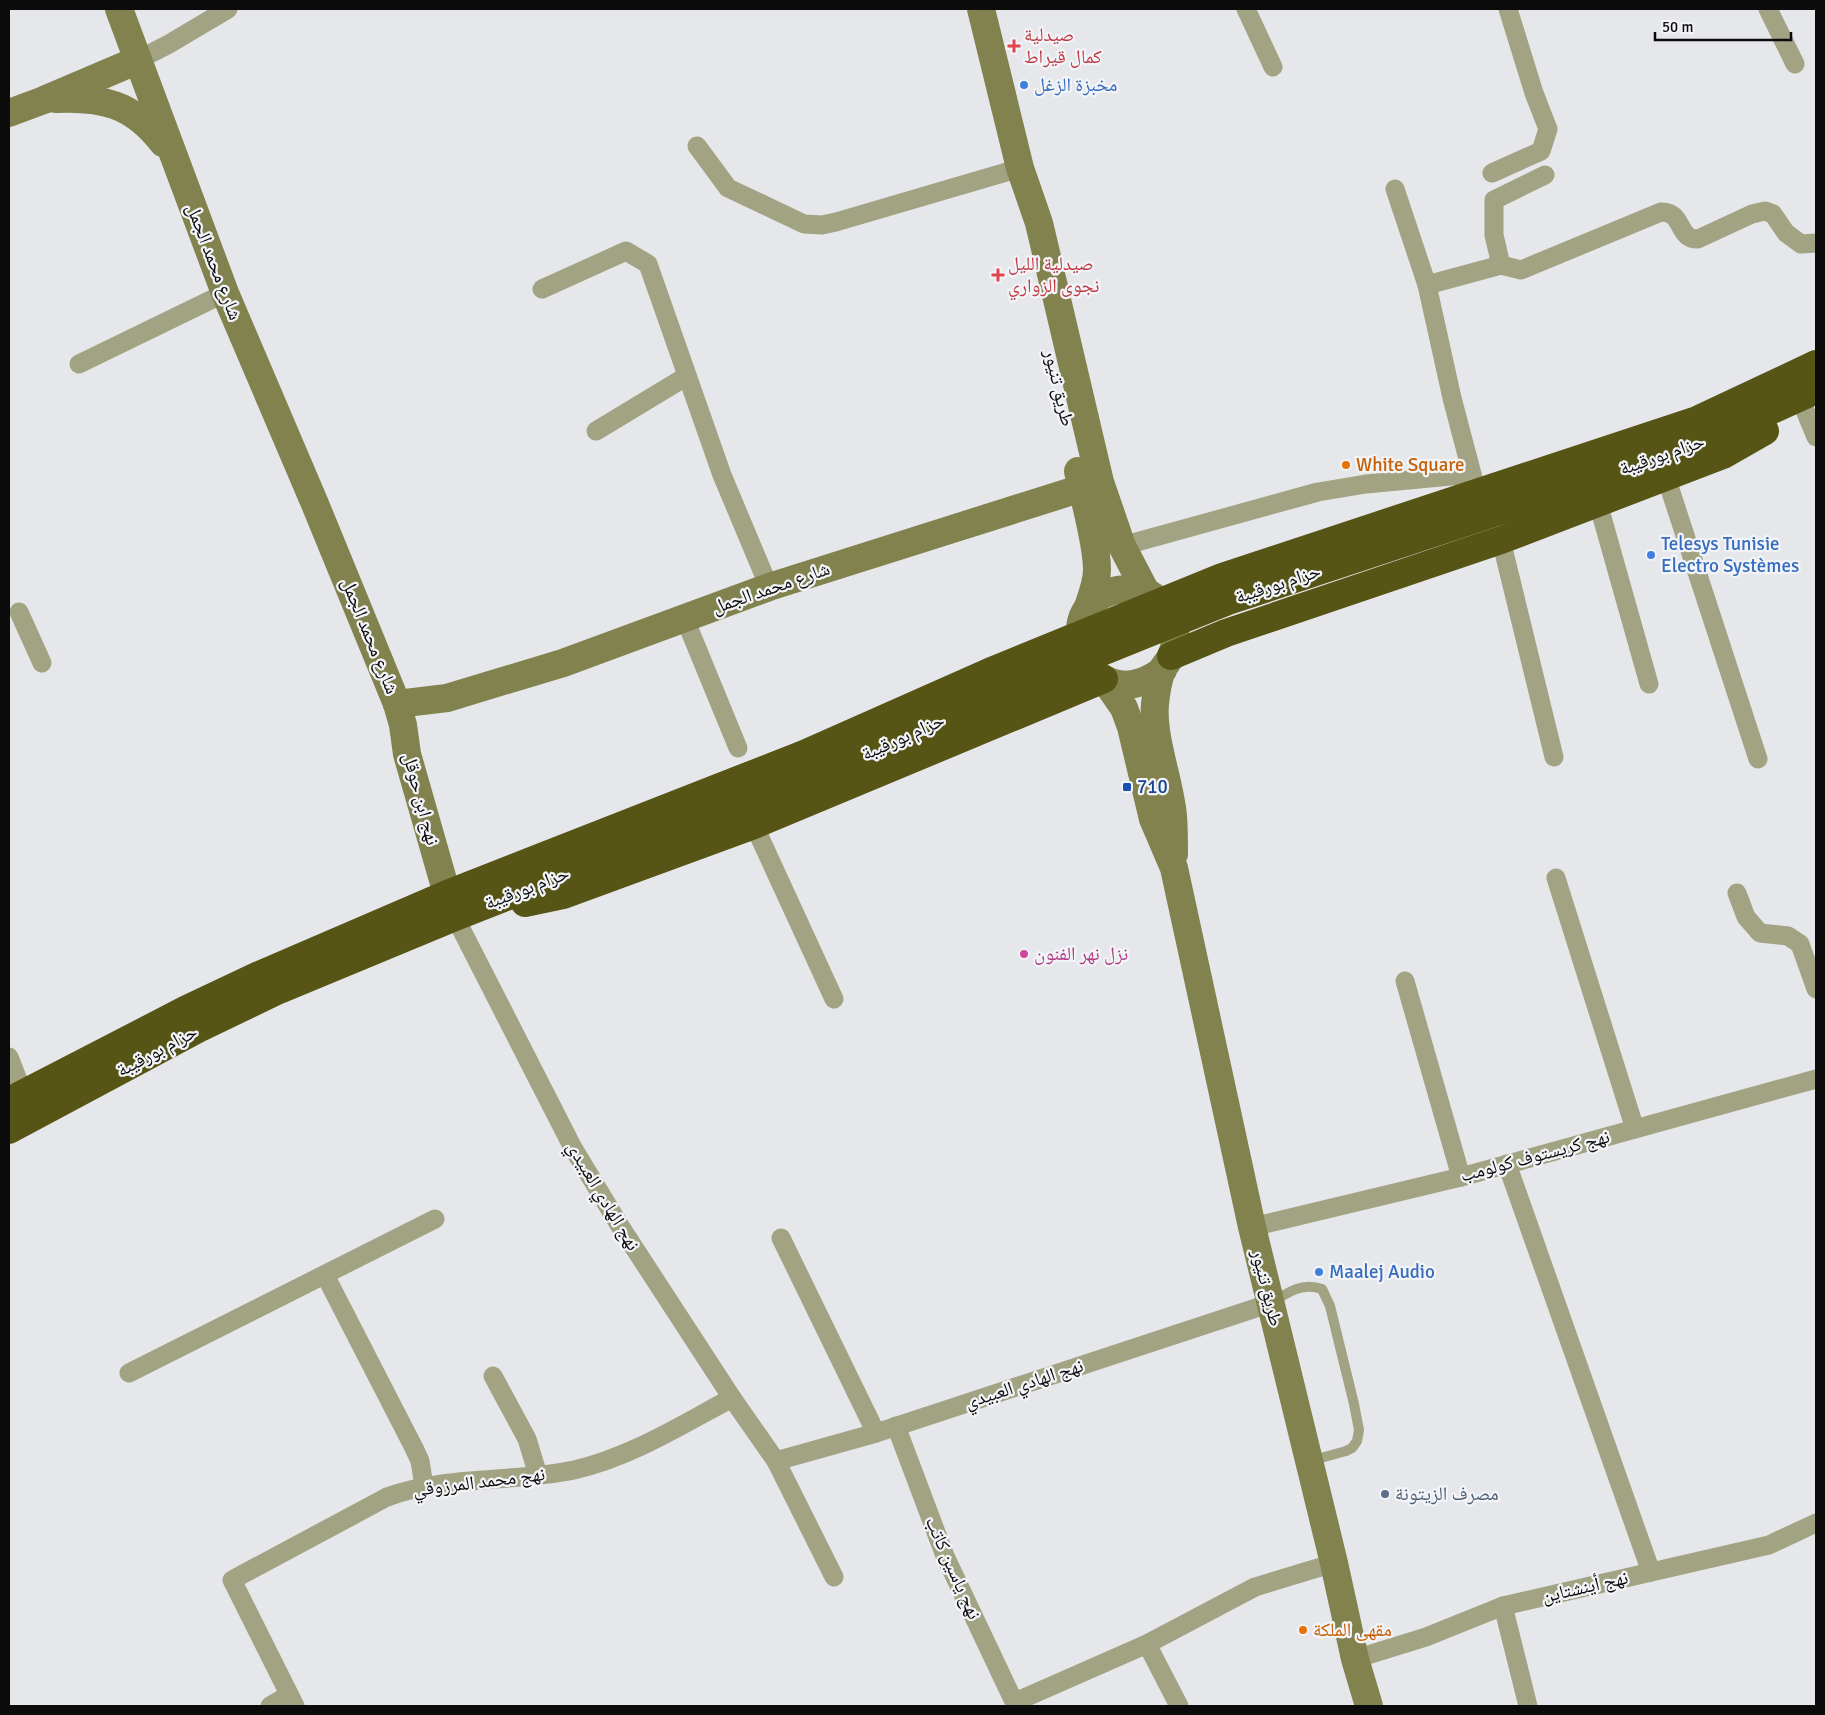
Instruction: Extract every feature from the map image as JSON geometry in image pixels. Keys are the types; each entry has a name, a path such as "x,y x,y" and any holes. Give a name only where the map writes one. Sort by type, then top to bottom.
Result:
{"highway":[{"path":"1146,592 1215,565 1470,494 1816,356"},
{"name":"حزام بورقيبة","path":"16,1097 185,1010 259,975 451,905 808,765 998,694 1228,601 1470,494 1697,420 1816,364"},
{"path":"1167,663 1226,632 1501,540 1723,455 1812,400"},
{"name":"حزام بورقيبة","path":"1470,494 1702,442 1812,400"},
{"path":"451,905 519,849 746,759 1038,638 1086,610"},
{"path":"451,905 563,895 754,825 1104,679"},
{"name":"حزام بورقيبة","path":"9,1130 198,1029 451,905"}],"main road":[{"name":"شارع محمد الجمل","path":"119,9 225,293 315,504 397,704 446,698 563,664 769,587 1082,488"},
{"name":"طريق تنيور","path":"981,9 1020,168 1039,223 1100,482 1122,546 1146,592"},
{"path":"9,113 138,60"},
{"path":"44,100 91,100 111,103 126,108 141,118 153,130 174,157"},
{"name":"طريق تنيور","path":"1020,168 1025,235 1094,544 1097,569 1095,586 1086,610"},
{"path":"1131,588 1146,592 1159,600 1169,612 1175,626 1175,642 1167,663 1150,679 1136,684 1119,684 1104,679 1090,668 1082,654 1078,638 1081,622 1086,610 1100,596 1116,589 1131,588"},
{"name":"طريق تنيور","path":"1167,663 1157,687 1155,712 1173,816 1174,868"},
{"name":"طريق تنيور","path":"1104,679 1124,708 1131,727 1153,819 1174,868 1252,1227 1334,1562 1355,1659 1369,1706"},
{"name":"نهج ابن حوقل","path":"397,704 404,725 407,754 451,905"}],"street":[{"path":"138,60 228,9"},
{"path":"1246,9 1273,67"},
{"path":"1492,172 1542,151 1548,128 1534,93 1508,9"},
{"path":"1768,9 1795,64"},
{"path":"697,146 728,188 804,224 822,225 836,222 1020,168"},
{"path":"1501,265 1494,235 1494,200 1546,175"},
{"path":"1122,546 1318,492 1366,484 1470,494 1452,398 1426,285 1395,189"},
{"path":"1426,285 1501,265 1521,270 1661,212 1667,212 1675,216 1688,238 1698,239 1752,214 1765,211 1773,214 1786,233 1801,244 1816,243"},
{"path":"542,289 626,251 648,264 722,475 769,587"},
{"path":"79,364 225,293"},
{"path":"596,431 687,376"},
{"path":"1812,400 1816,437"},
{"path":"1666,477 1758,759"},
{"path":"1598,503 1649,684"},
{"path":"1501,540 1554,757"},
{"path":"19,612 42,664"},
{"path":"685,618 738,748"},
{"path":"754,825 834,999"},
{"path":"1556,878 1635,1129"},
{"path":"1737,893 1746,916 1760,933 1788,936 1800,944 1816,989"},
{"name":"نهج الهادي العبيدي","path":"451,905 573,1148 620,1226 732,1398 776,1461 834,1577"},
{"path":"1405,981 1461,1176"},
{"path":"10,1064 16,1097"},
{"name":"نهج كريستوف كولومب","path":"1252,1227 1507,1164 1816,1079"},
{"path":"1507,1164 1651,1572"},
{"path":"129,1373 436,1219"},
{"path":"781,1238 876,1433"},
{"path":"325,1275 414,1448 420,1461 424,1486"},
{"name":"نهج الهادي العبيدي","path":"776,1461 876,1433 1271,1303"},
{"path":"493,1376 527,1439 538,1475"},
{"name":"نهج محمد المرزوقي","path":"292,1700 232,1580 387,1497 405,1490 424,1486 572,1470 628,1454 732,1398"},
{"name":"نهج ياسين كاتب","path":"896,1426 944,1556 1015,1704"},
{"name":"نهج أينشتاين","path":"1355,1659 1426,1637 1503,1606 1768,1545 1816,1523"},
{"path":"1015,1704 1147,1644 1255,1587 1334,1562"},
{"path":"1503,1606 1528,1706"},
{"path":"1147,1644 1179,1706"},
{"path":"270,1706 292,1700"}],"lane":[{"path":"1271,1303 1290,1291 1303,1287 1322,1289 1330,1306 1354,1404 1359,1430 1354,1445 1346,1451 1309,1461"}],"place":[{"name":"صيدلية كمال قيراط","path":"1014,46"},
{"name":"مخبزة الزغل","path":"1024,85"},
{"name":"صيدلية الليل نجوى الزواري","path":"998,275"},
{"name":"White Square","path":"1346,465"},
{"name":"Telesys Tunisie Electro Systèmes","path":"1651,555"},
{"name":"710","path":"1127,787"},
{"name":"نزل نهر الفنون","path":"1024,954"},
{"name":"Maalej Audio","path":"1319,1272"},
{"name":"مصرف الزيتونة","path":"1385,1494"},
{"name":"مقهى الملكة","path":"1303,1630"}]}
